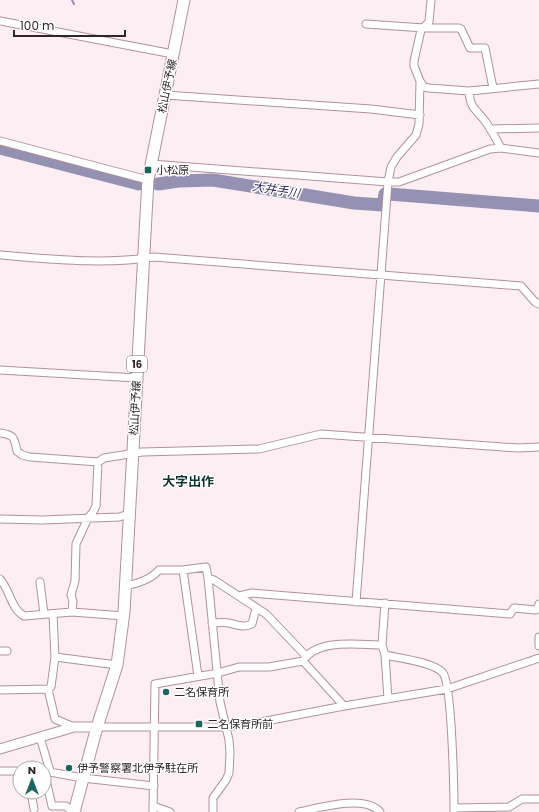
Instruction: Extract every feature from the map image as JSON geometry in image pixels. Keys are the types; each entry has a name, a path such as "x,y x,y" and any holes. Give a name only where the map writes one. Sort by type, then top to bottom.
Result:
{"main road":[{"name":"松山伊予線","path":"74,811 97,727 117,665 124,616 148,180 184,0"},
{"path":"0,749 74,727 97,727"}],"street":[{"path":"431,0 429,22 421,30 414,61 414,66 424,87 469,91 539,84"},
{"path":"0,20 173,54"},
{"path":"366,24 461,29 470,48 485,48 493,88"},
{"path":"356,602 388,182 391,167 416,135 420,124 420,81"},
{"path":"469,91 469,101 472,107 490,129 501,148"},
{"path":"165,95 371,109 420,116"},
{"path":"490,129 539,128"},
{"path":"0,141 148,180"},
{"path":"151,164 399,182 490,149 501,148 539,153"},
{"path":"0,255 91,260 143,259 154,257 521,286 535,302 539,304"},
{"path":"0,370 137,378"},
{"path":"0,433 14,438 17,451 22,455 30,457 98,462 104,458 142,452 259,449 321,434 518,448 539,447"},
{"path":"72,612 73,601 71,595 75,581 76,544 88,518 96,506 98,462"},
{"path":"0,519 42,520 119,517 129,514"},
{"path":"126,586 138,583 155,574 159,570 183,570 206,566 220,702 229,746 229,773 226,780 213,798 213,812"},
{"path":"183,570 198,676"},
{"path":"208,578 214,580 266,614 344,706"},
{"path":"0,580 20,614 24,616 72,612 124,616"},
{"path":"40,582 44,614"},
{"path":"239,596 252,593 510,614 514,608 536,610 539,604"},
{"path":"386,604 382,645 385,655 388,699"},
{"path":"212,622 228,623 243,627 248,626 252,624 256,608"},
{"path":"48,689 51,687 55,657 53,614"},
{"path":"539,637 539,646"},
{"path":"170,812 153,809 155,684 218,673 239,667 269,667 305,659 312,652 325,646 382,645"},
{"path":"385,655 431,666 442,672 449,697 454,810 509,807 522,799 539,799"},
{"path":"55,657 117,665"},
{"path":"97,727 225,727 266,721 447,689 539,658"},
{"path":"0,690 48,689"},
{"path":"48,689 55,719 74,727"},
{"path":"40,737 44,760"},
{"path":"0,771 12,771"},
{"path":"52,772 83,778 154,786"},
{"path":"32,800 34,809"},
{"path":"51,800 52,806 66,806 74,811"},
{"path":"299,812 336,804 362,804 372,806 380,812"}],"waterway":[{"path":"72,0 74,4"},
{"name":"大井手川","path":"0,148 139,184"},
{"name":"大井手川","path":"158,184 179,181 213,180 354,203 383,205 385,194"},
{"name":"大井手川","path":"389,194 539,206"}],"place":[{"name":"小松原","path":"148,170"},
{"name":"二名保育所","path":"166,692"},
{"name":"二名保育所前","path":"199,724"},
{"name":"伊予警察署北伊予駐在所","path":"69,768"}],"district":[{"name":"大字出作","path":"188,481"}]}
